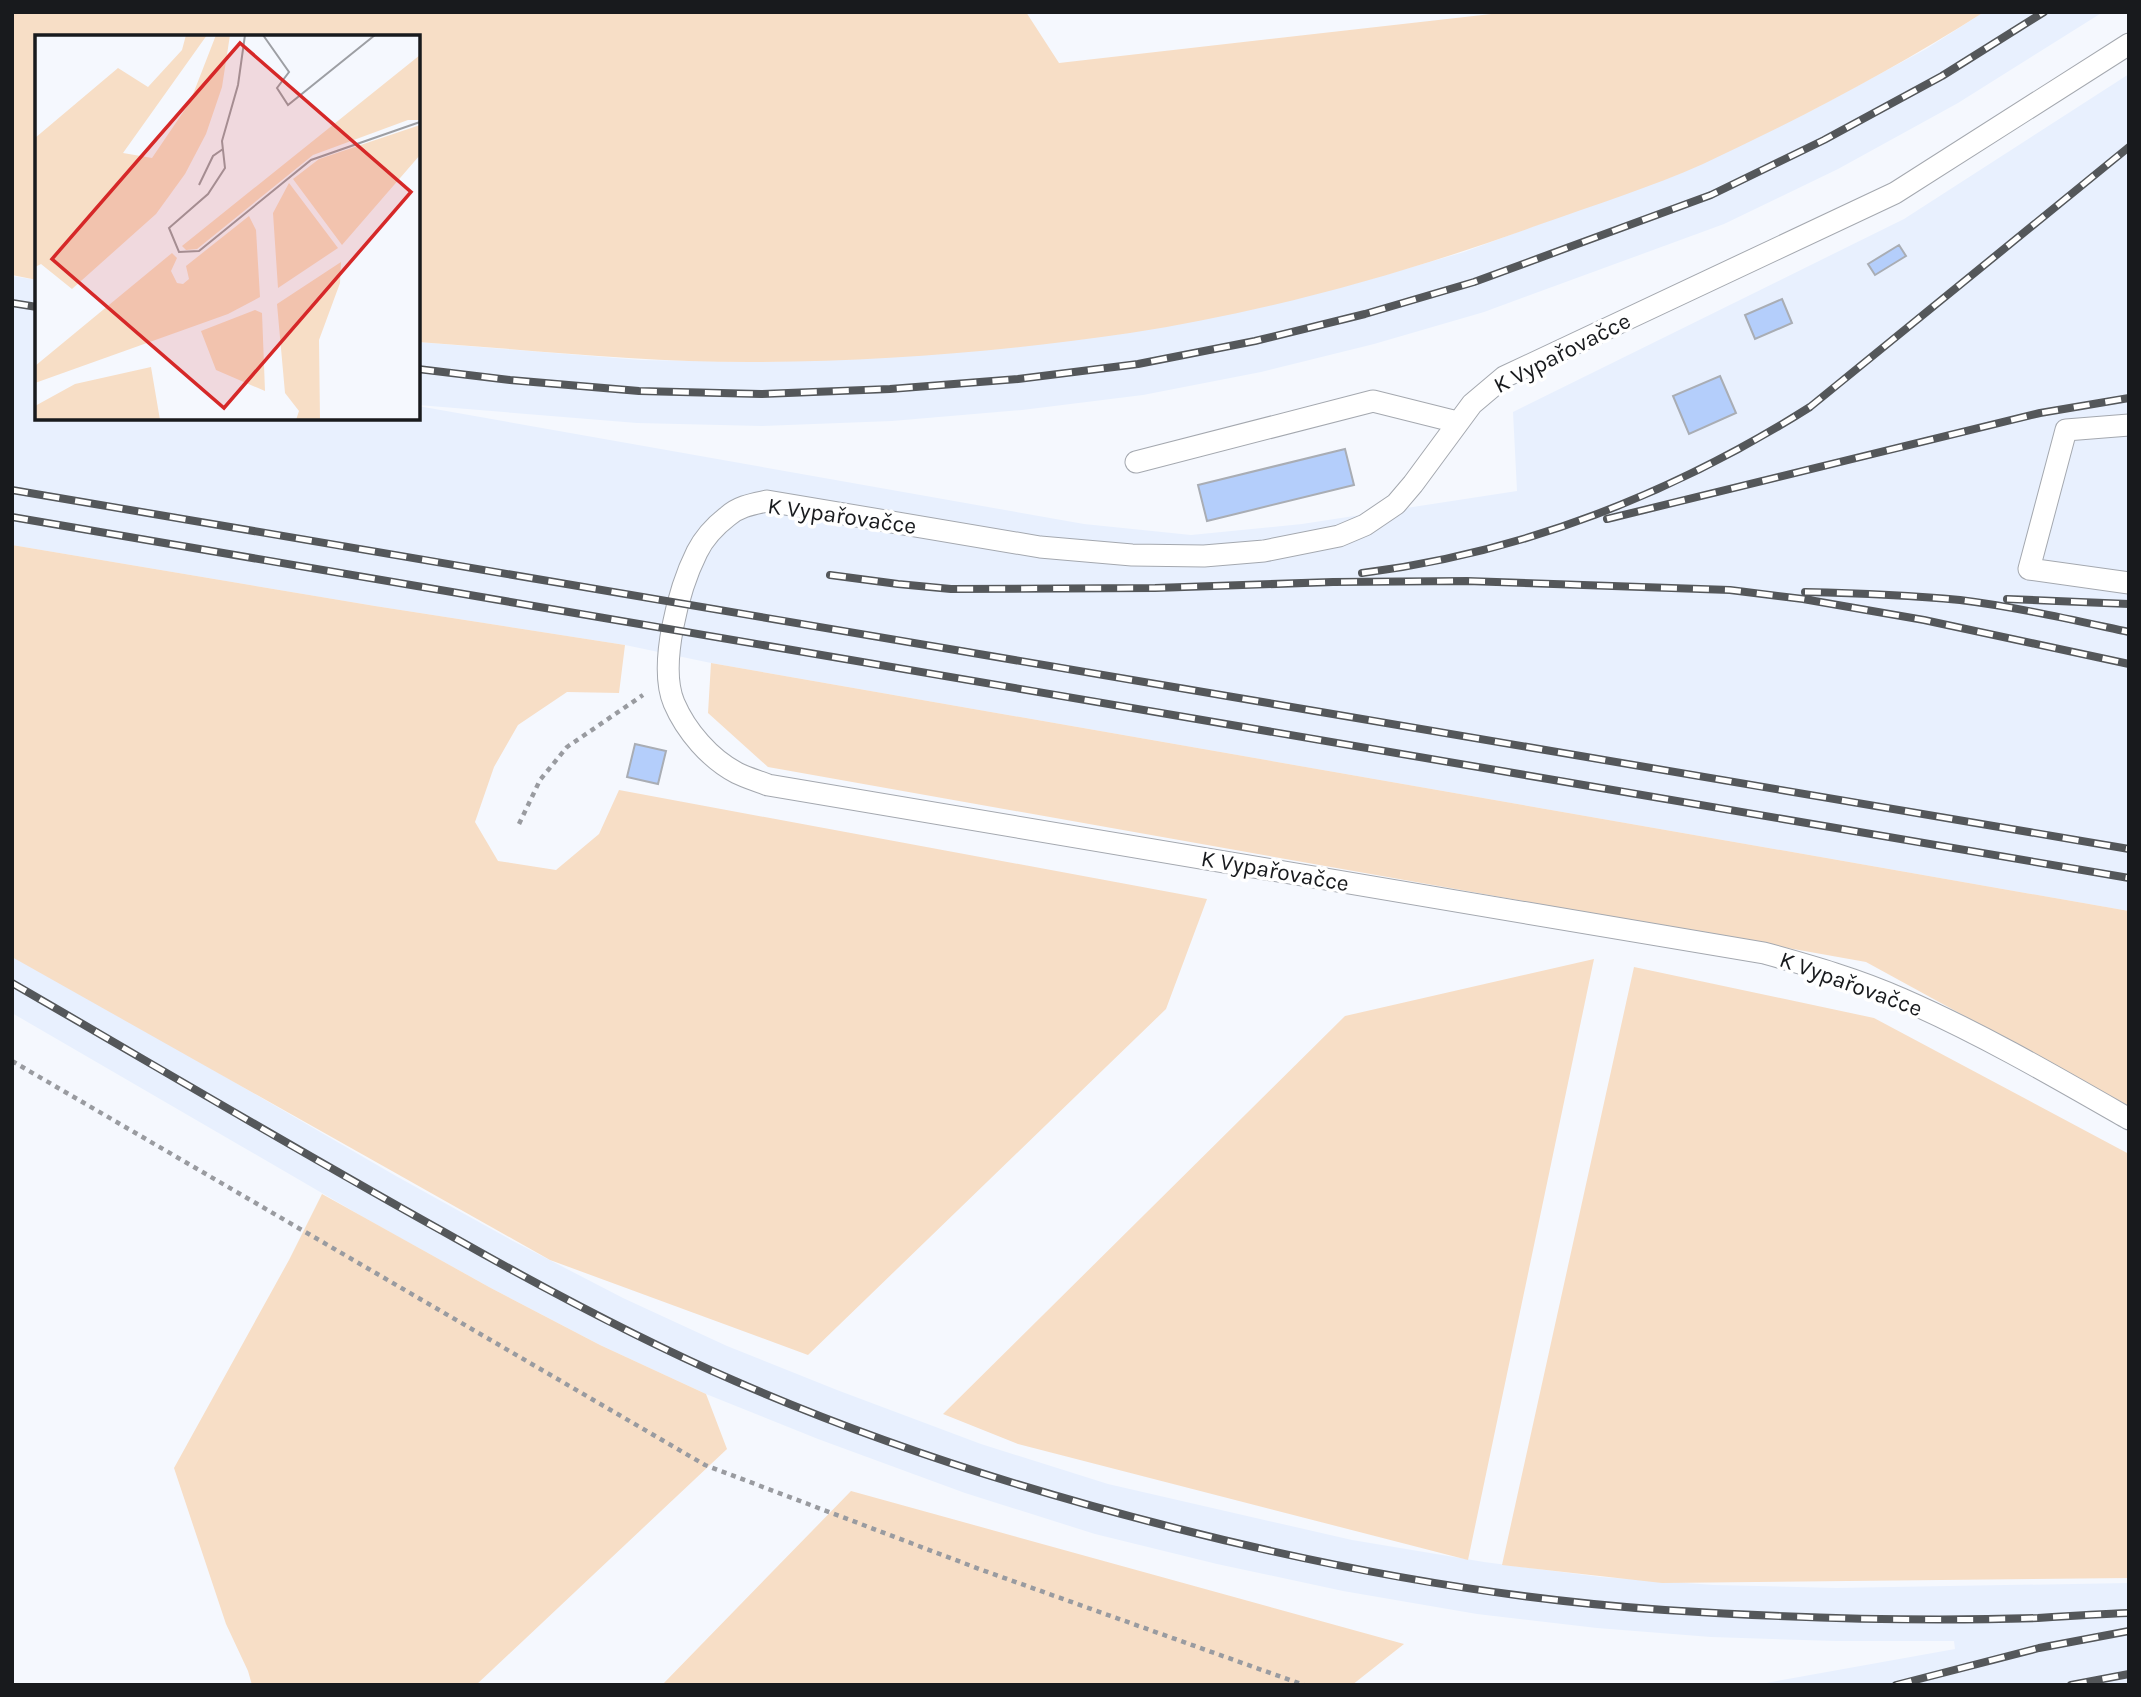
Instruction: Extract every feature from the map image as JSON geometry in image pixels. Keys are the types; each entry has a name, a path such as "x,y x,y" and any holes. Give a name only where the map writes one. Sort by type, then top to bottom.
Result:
{"lane":[{"name":"K Vypařovačce","path":"2129,44 1895,193 1504,377 1472,404 1396,504 1365,526 1339,536 1265,551 1204,556 1132,555 1040,547 767,501 746,505 716,526 696,553 678,603 667,659 667,680 673,701 684,722 700,743 717,760 737,773 768,785 1765,953 1833,972 1900,998 1997,1044 2129,1119"},
{"path":"1136,461 1373,401 1457,422"},
{"path":"2129,425 2066,430 2029,569 2129,583"}],"path":[{"path":"519,824 540,780 567,747 667,680"},
{"path":"12,1061 705,1465 982,1570 1304,1685"}],"shaded area":[{"path":"12,12 1026,12 1059,63 1509,12 1984,12 1846,92 1703,164 1491,242 1338,289 1182,324 1038,345 854,360 762,362 633,358 420,342 420,35 35,35 35,280 12,275"},
{"path":"1984,12 2103,12 1958,103 1838,169 1724,224 1484,312 1374,344 1261,372 1143,395 1022,410 892,421 762,426 637,423 420,405 420,342 641,360 761,362 888,357 1015,347 1133,332 1247,310 1357,283 1464,252 1699,165 1809,112 1926,49"},
{"path":"2129,74 2129,911 711,663 625,645 12,545 12,276 35,280 35,420 420,420 420,406 1084,524 1191,535 1302,524 1517,491 1513,412 1904,219"},
{"path":"12,545 625,645 619,693 567,692 518,725 494,767 475,822 498,861 556,870 599,834 619,790 1207,899 1166,1009 808,1355 550,1260 12,957"},
{"path":"711,663 2129,911 2129,1106 1866,962 768,767 708,713"},
{"path":"12,953 396,1176 623,1298 727,1346 981,1444 1108,1484 1352,1540 1484,1562 1601,1577 1714,1585 1836,1588 2129,1583 2129,1685 1755,1685 1955,1649 1954,1641 1711,1637 1597,1628 1477,1614 1343,1591 1217,1564 1095,1534 965,1493 706,1394 600,1345 370,1221 12,1013"},
{"path":"1594,959 1468,1560 1018,1444 943,1414 1345,1016"},
{"path":"1634,967 1874,1018 2129,1154 2129,1578 1662,1583 1502,1565"},
{"path":"322,1194 600,1345 706,1394 727,1449 476,1685 252,1685 226,1624 174,1468 289,1260"},
{"path":"851,1491 1404,1644 1352,1685 662,1685"}],"building":[{"path":"1899,245 1906,256 1875,275 1868,264"},
{"path":"1782,299 1792,323 1755,339 1745,315"},
{"path":"1720,376 1736,413 1689,434 1673,396"},
{"path":"1345,449 1354,485 1207,521 1198,485"},
{"path":"635,744 666,751 658,784 627,777"}],"railway":[{"path":"420,369 639,391 761,394 890,389 1018,379 1138,364 1255,341 1365,314 1474,282 1711,195 1824,140 1942,76 2044,12"},
{"path":"1362,573 1422,564 1480,551 1595,515 1651,492 1758,438 1810,407 2129,147"},
{"path":"12,303 35,307"},
{"path":"1607,519 2040,413 2129,398"},
{"path":"12,490 2129,849"},
{"path":"12,517 2129,878"},
{"path":"830,575 951,589 1155,588 1467,581 1730,590 1803,599 1924,620 2129,664"},
{"path":"1805,592 1960,600 2129,632"},
{"path":"2007,599 2129,604"},
{"path":"12,983 398,1206 627,1331 735,1381 843,1425 952,1464 1063,1498 1296,1557 1479,1590 1603,1605 1758,1615 1898,1619 2038,1618 2129,1613"},
{"path":"1896,1685 2039,1648 2129,1631"},
{"path":"2071,1685 2129,1674"}]}
